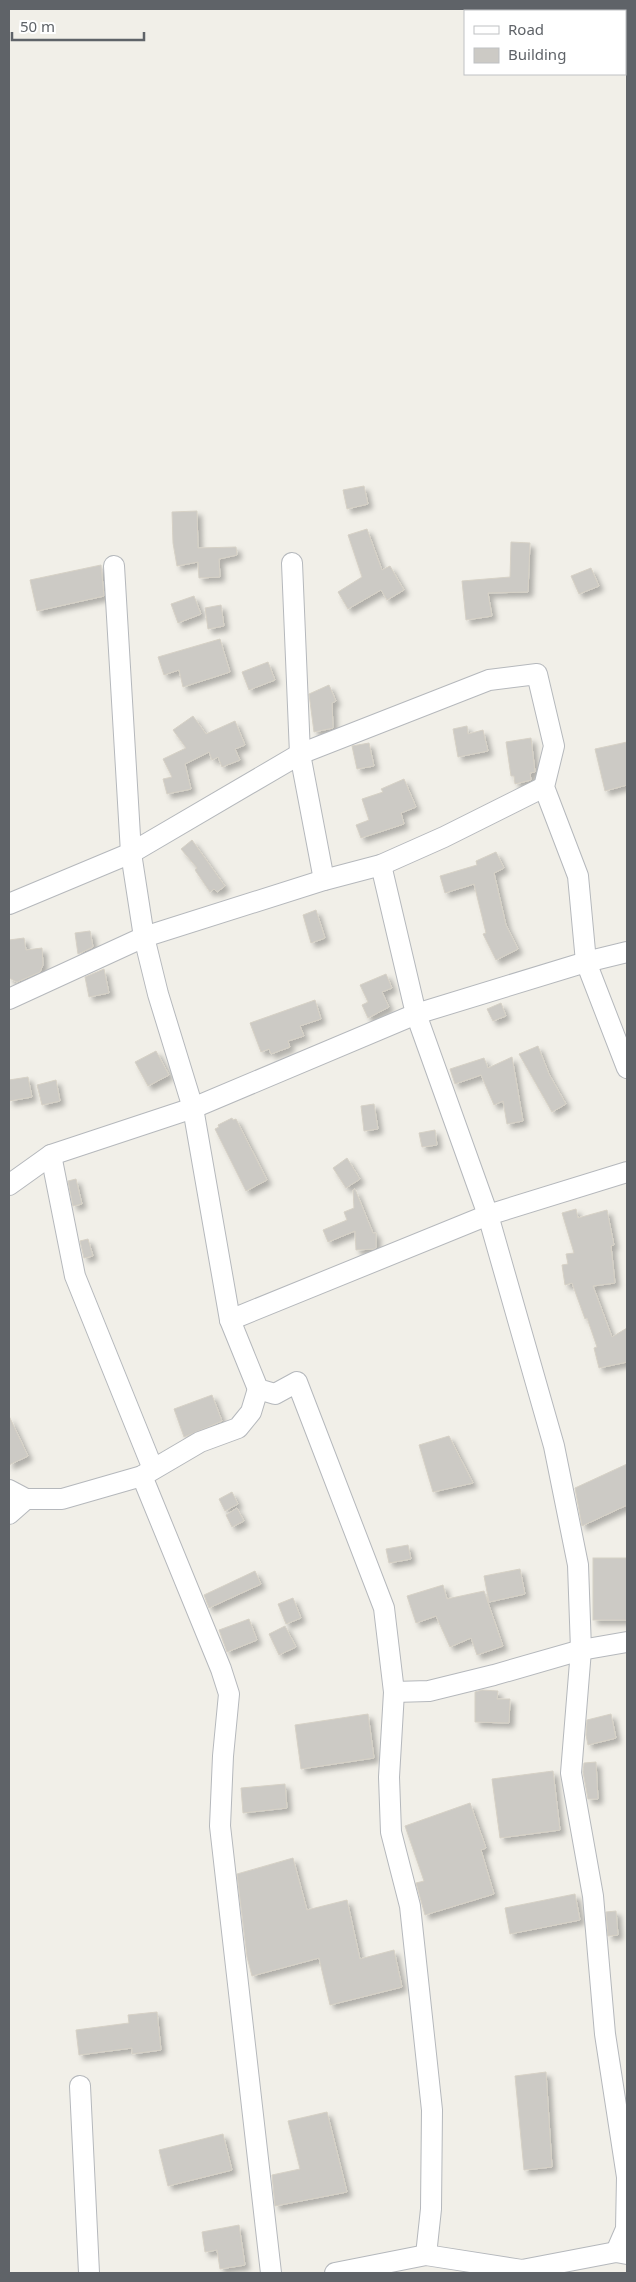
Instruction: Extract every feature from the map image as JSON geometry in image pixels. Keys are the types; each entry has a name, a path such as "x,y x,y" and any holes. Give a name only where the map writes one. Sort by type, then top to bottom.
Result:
{"street":[{"path":"292,563 300,754 324,880"},
{"path":"114,566 131,853 144,937 158,994 193,1108 230,1320 267,1392"},
{"path":"9,904 131,853 300,754 489,680 537,674 554,746 544,787 578,876 586,962 627,1068"},
{"path":"9,999 144,937 324,880 381,865 444,837 544,787"},
{"path":"335,2273 426,2255 522,2270 621,2253 626,2232 627,2177 605,2034 593,1896 571,1773 581,1650 578,1565 554,1446 488,1215 416,1014 381,865"},
{"path":"9,1185 51,1155 193,1108 416,1014 586,962 627,952"},
{"path":"51,1155 75,1276 222,1670 229,1694 222,1756 220,1826 271,2273"},
{"path":"230,1320 488,1215 627,1172"},
{"path":"9,1514 17,1494 62,1499 148,1472 200,1442 238,1428 267,1392 297,1382 384,1608 394,1692 389,1777 391,1832 410,1906 432,2110 431,2209 426,2255"},
{"path":"394,1692 428,1691 494,1675 581,1650 627,1642"},
{"path":"80,2086 89,2273"}],"building":[{"path":"364,486 368,504 347,509 343,490"},
{"path":"197,511 198,548 236,547 237,555 219,559 220,577 199,578 198,562 177,566 173,543 172,512"},
{"path":"367,529 382,570 390,566 404,590 387,600 381,590 348,609 338,592 362,577 348,535"},
{"path":"511,542 530,543 528,592 488,593 492,616 466,620 462,581 510,577"},
{"path":"101,565 104,596 37,611 30,580"},
{"path":"591,568 599,586 579,594 571,576"},
{"path":"194,596 201,614 178,623 171,604"},
{"path":"221,605 224,626 208,629 205,608"},
{"path":"220,639 230,672 183,687 179,670 164,675 158,657"},
{"path":"268,662 275,680 249,690 242,672"},
{"path":"329,685 336,701 332,703 333,728 314,732 309,694"},
{"path":"193,716 206,734 235,721 245,745 235,749 240,760 222,767 218,757 212,760 209,752 185,764 191,789 167,794 163,779 172,777 163,759 186,748 173,730"},
{"path":"467,726 468,734 483,730 488,751 458,757 453,729"},
{"path":"531,738 535,772 530,773 531,780 515,784 514,776 511,776 506,742"},
{"path":"627,742 627,785 605,791 595,749"},
{"path":"369,743 374,766 357,769 352,746"},
{"path":"404,779 416,807 401,813 404,824 361,838 356,825 369,820 362,799 383,792 381,789"},
{"path":"192,840 225,886 217,892 214,889 210,892 195,870 197,868 181,849"},
{"path":"496,852 504,868 494,873 506,925 518,949 496,960 483,934 486,933 474,884 445,893 440,876 477,865 476,861"},
{"path":"316,910 325,938 311,943 303,915"},
{"path":"90,931 93,947 78,954 75,933"},
{"path":"24,938 26,950 42,948 43,965 40,972 17,982 9,978 9,940"},
{"path":"104,969 109,993 89,997 85,977"},
{"path":"386,974 392,988 382,992 389,1007 368,1018 362,1005 368,1002 360,985"},
{"path":"315,1000 321,1019 300,1026 304,1036 288,1041 290,1047 271,1054 269,1049 261,1052 250,1023"},
{"path":"501,1003 506,1016 493,1021 487,1009"},
{"path":"538,1046 549,1074 566,1104 552,1112 519,1054"},
{"path":"156,1051 169,1075 148,1086 135,1062"},
{"path":"512,1057 523,1121 507,1124 503,1101 494,1105 481,1075 455,1084 450,1069 484,1058 488,1068"},
{"path":"28,1077 32,1097 9,1101 9,1080"},
{"path":"56,1080 60,1101 42,1105 37,1085"},
{"path":"374,1104 378,1129 364,1131 361,1106"},
{"path":"232,1118 233,1120 236,1119 267,1180 246,1191 215,1129 219,1127 218,1125"},
{"path":"435,1130 437,1145 422,1147 419,1133"},
{"path":"347,1158 360,1179 346,1188 333,1168"},
{"path":"76,1179 82,1204 73,1206 68,1181"},
{"path":"355,1189 373,1233 376,1233 376,1248 374,1249 356,1250 355,1231 328,1242 323,1230 347,1220 344,1212 354,1208 353,1190"},
{"path":"576,1209 578,1218 607,1210 614,1245 611,1246 615,1283 593,1286 612,1337 627,1328 627,1362 599,1368 594,1348 597,1347 587,1318 585,1319 572,1283 565,1285 562,1265 568,1264 566,1254 574,1253 562,1213"},
{"path":"88,1239 93,1256 84,1258 80,1241"},
{"path":"212,1395 222,1421 184,1437 174,1409"},
{"path":"9,1416 28,1456 9,1465"},
{"path":"449,1436 473,1483 433,1492 419,1445"},
{"path":"627,1464 627,1505 582,1526 575,1488"},
{"path":"232,1492 238,1504 225,1511 219,1499"},
{"path":"237,1508 244,1521 232,1527 226,1515"},
{"path":"408,1545 411,1559 389,1563 386,1549"},
{"path":"593,1558 627,1558 627,1620 593,1620"},
{"path":"520,1569 525,1594 489,1602 484,1576"},
{"path":"255,1571 261,1584 209,1608 204,1595"},
{"path":"443,1585 447,1599 484,1591 503,1646 477,1655 471,1638 450,1647 436,1616 416,1623 407,1596"},
{"path":"293,1598 301,1618 286,1624 278,1604"},
{"path":"249,1619 257,1640 227,1652 219,1630"},
{"path":"285,1626 296,1647 279,1655 269,1634"},
{"path":"482,1690 498,1691 497,1699 510,1699 509,1723 475,1722 475,1692"},
{"path":"368,1714 374,1758 301,1769 295,1725"},
{"path":"611,1714 616,1738 588,1745 586,1735 587,1720"},
{"path":"596,1762 598,1799 588,1799 583,1772 584,1763"},
{"path":"553,1771 560,1830 500,1838 492,1779"},
{"path":"285,1784 287,1808 243,1813 241,1788"},
{"path":"470,1803 486,1848 481,1850 494,1894 425,1915 416,1883 424,1881 405,1826"},
{"path":"293,1858 307,1910 347,1900 360,1959 394,1950 402,1987 330,2005 319,1958 252,1976 247,1957 237,1874"},
{"path":"575,1894 580,1920 510,1934 505,1908"},
{"path":"616,1911 618,1935 608,1936 606,1912"},
{"path":"157,2012 161,2050 132,2054 132,2048 79,2055 76,2030 129,2023 128,2015"},
{"path":"546,2072 552,2167 524,2170 515,2076"},
{"path":"327,2112 347,2192 275,2206 272,2175 300,2169 288,2121"},
{"path":"223,2134 232,2170 168,2186 159,2150"},
{"path":"239,2225 245,2265 220,2269 217,2250 205,2252 202,2232"}]}
